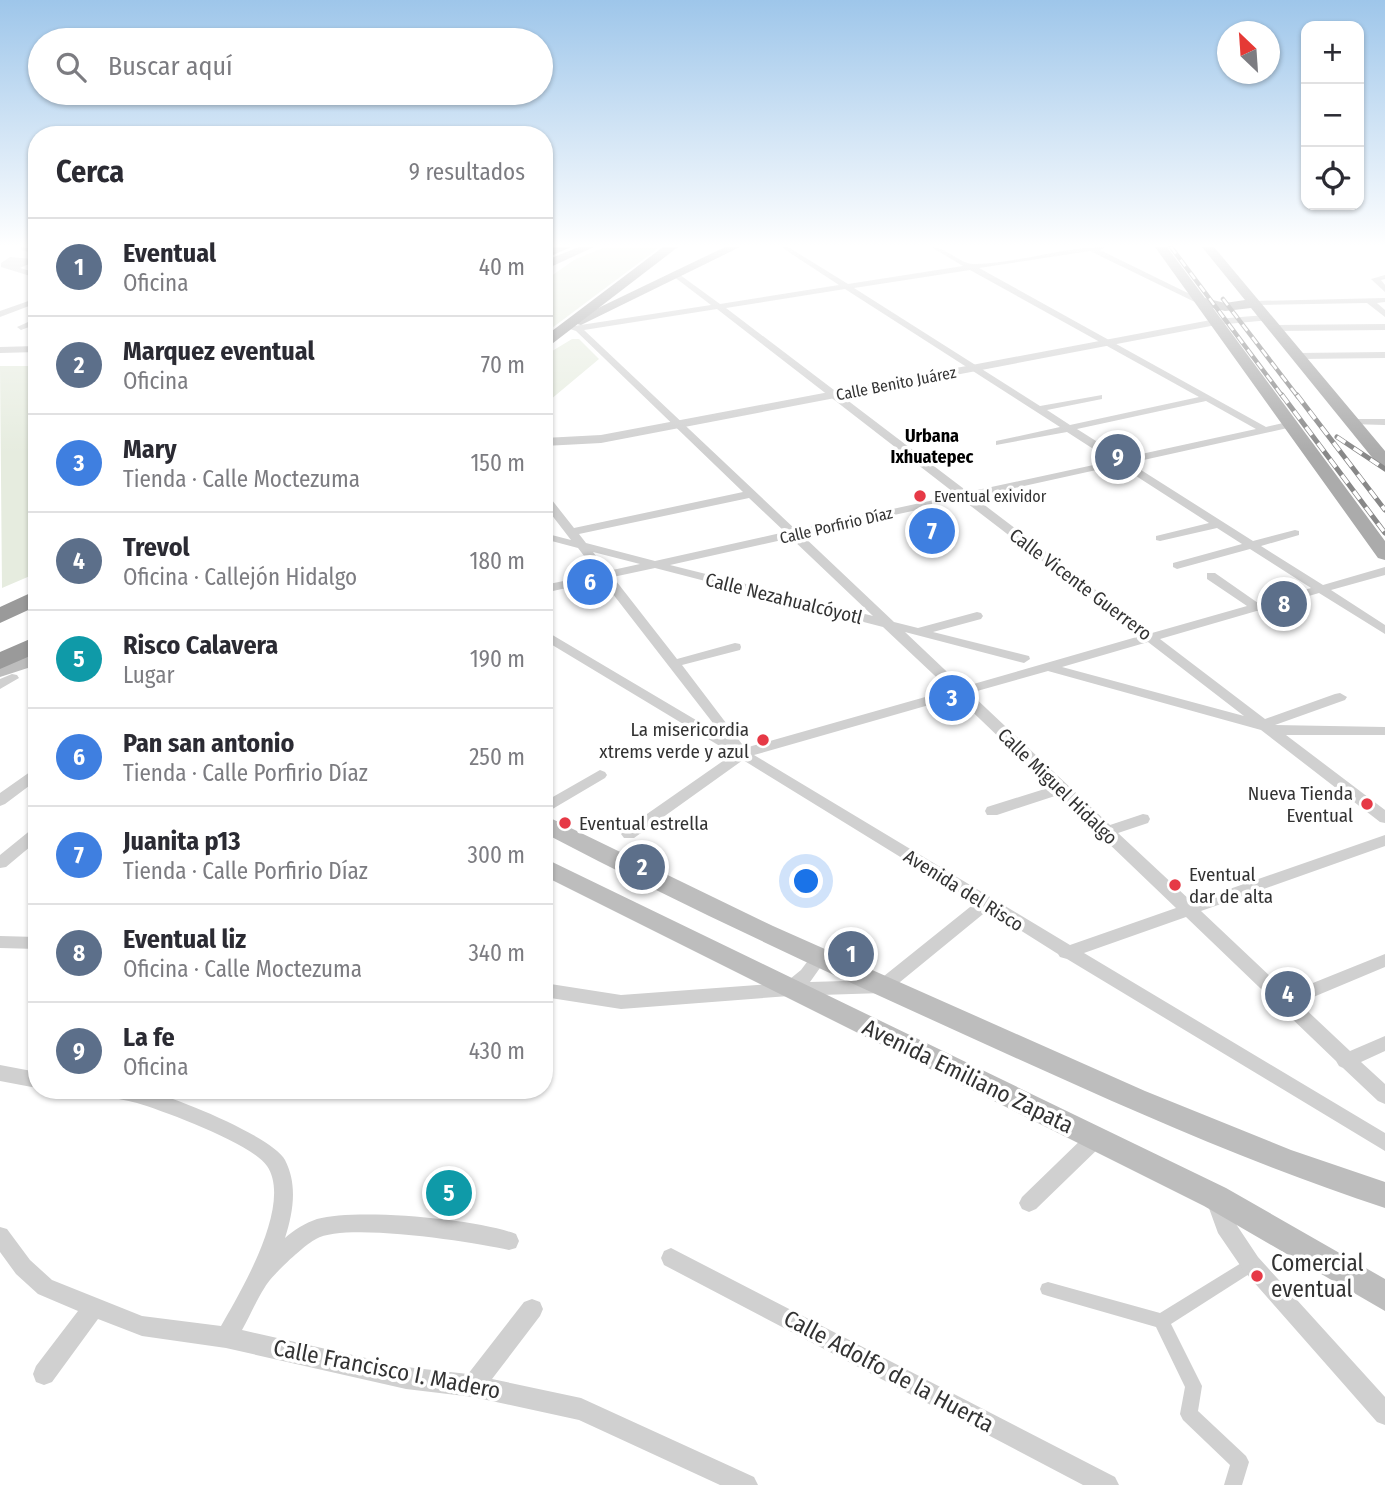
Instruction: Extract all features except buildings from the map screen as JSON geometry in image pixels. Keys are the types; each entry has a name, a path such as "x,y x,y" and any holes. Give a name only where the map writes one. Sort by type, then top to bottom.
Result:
{"highway":[{"path":"553,340 587,316"},
{"path":"0,616 28,602"},
{"path":"3,674 28,651"}],"main road":[{"path":"574,327 595,316"},
{"path":"1212,316 1385,554"},
{"path":"1265,316 1385,462"},
{"path":"3,674 28,662"},
{"path":"553,827 819,958 1225,1139 1306,1171 1385,1195"},
{"name":"Avenida Emiliano Zapata","path":"553,871 1215,1197 1385,1296"}],"street":[{"path":"574,327 651,316"},
{"name":"Calle Vicente Guerrero","path":"729,316 1385,818"},
{"path":"896,316 1385,630"},
{"path":"1059,316 1265,430"},
{"name":"Calle Benito Juárez","path":"553,440 575,441 681,424 1216,322 1271,323"},
{"path":"1271,323 1385,327"},
{"path":"22,327 28,325"},
{"name":"Calle Miguel Hidalgo","path":"574,327 681,424 793,535 1190,909 1345,1061 1385,1096"},
{"path":"0,350 28,349"},
{"path":"1298,356 1385,355"},
{"path":"1040,409 1099,397"},
{"path":"1000,443 1208,398"},
{"path":"1353,422 1385,422"},
{"name":"Calle Porfirio Díaz","path":"553,587 1292,424"},
{"path":"571,532 751,494"},
{"path":"553,509 744,753"},
{"path":"1160,538 1218,524"},
{"path":"1177,565 1295,533"},
{"name":"Calle Nezahualcóyotl","path":"553,538 1024,659"},
{"path":"629,834 744,753 958,690 1385,571"},
{"path":"1211,576 1256,607"},
{"path":"915,633 978,616"},
{"name":"Avenida del Risco","path":"553,643 744,753 985,904 1385,1143"},
{"path":"676,663 735,647"},
{"path":"1044,666 1296,733 1385,731"},
{"path":"1262,725 1340,698"},
{"path":"553,804 600,775"},
{"path":"0,801 28,779"},
{"path":"992,811 1060,789"},
{"path":"1106,832 1143,819"},
{"path":"0,863 28,840"},
{"path":"1066,953 1385,840"},
{"path":"553,991 621,1002 789,989 883,986 985,904"},
{"path":"0,942 28,943"},
{"path":"789,989 807,975 819,958"},
{"path":"1284,1002 1385,960"},
{"path":"1345,1061 1385,1043"},
{"path":"4,1069 28,1077"},
{"path":"147,1099 218,1126 256,1146 276,1161 285,1182 283,1206 261,1276 226,1337"},
{"path":"1029,1203 1097,1139"},
{"path":"1215,1197 1224,1226 1251,1264 1385,1414"},
{"path":"261,1276 302,1238 329,1225 481,1234 509,1241"},
{"name":"Calle Francisco I. Madero","path":"0,1236 23,1267 46,1287 142,1326 226,1337 406,1378 473,1386 581,1409 746,1485"},
{"name":"Calle Adolfo de la Huerta","path":"671,1258 1107,1485"},
{"path":"1161,1321 1251,1264"},
{"path":"1048,1289 1161,1321 1194,1386 1189,1414 1240,1462 1233,1485"},
{"path":"44,1374 93,1308"},
{"path":"473,1386 532,1309"}],"shaded area":[{"path":"553,316 568,316 553,327"},
{"path":"572,339 579,339 599,359 553,397 553,351"},
{"path":"0,366 28,366 28,577 2,588"}],"railway":[{"path":"1223,316 1283,397"},
{"path":"1236,316 1298,397"},
{"path":"1282,395 1385,533"},
{"path":"1297,395 1385,510"},
{"path":"1337,437 1385,469"}],"place":[{"name":"La fe","path":"1118,457"},
{"name":"Eventual exividor","path":"920,496"},
{"name":"Juanita p13","path":"932,531"},
{"name":"Pan san antonio","path":"590,582"},
{"name":"Eventual liz","path":"1284,604"},
{"name":"Mary","path":"952,698"},
{"name":"La misericordia xtrems verde y azul","path":"763,740"},
{"name":"Nueva Tienda Eventual","path":"1367,804"},
{"name":"Eventual estrella","path":"565,823"},
{"name":"Marquez eventual","path":"642,867"},
{"name":"Eventual dar de alta","path":"1175,885"},
{"name":"Eventual","path":"851,954"},
{"name":"Trevol","path":"1288,994"},
{"name":"Risco Calavera","path":"449,1193"},
{"name":"Comercial eventual","path":"1257,1276"}],"district":[{"name":"Urbana Ixhuatepec","path":"932,446"}]}
